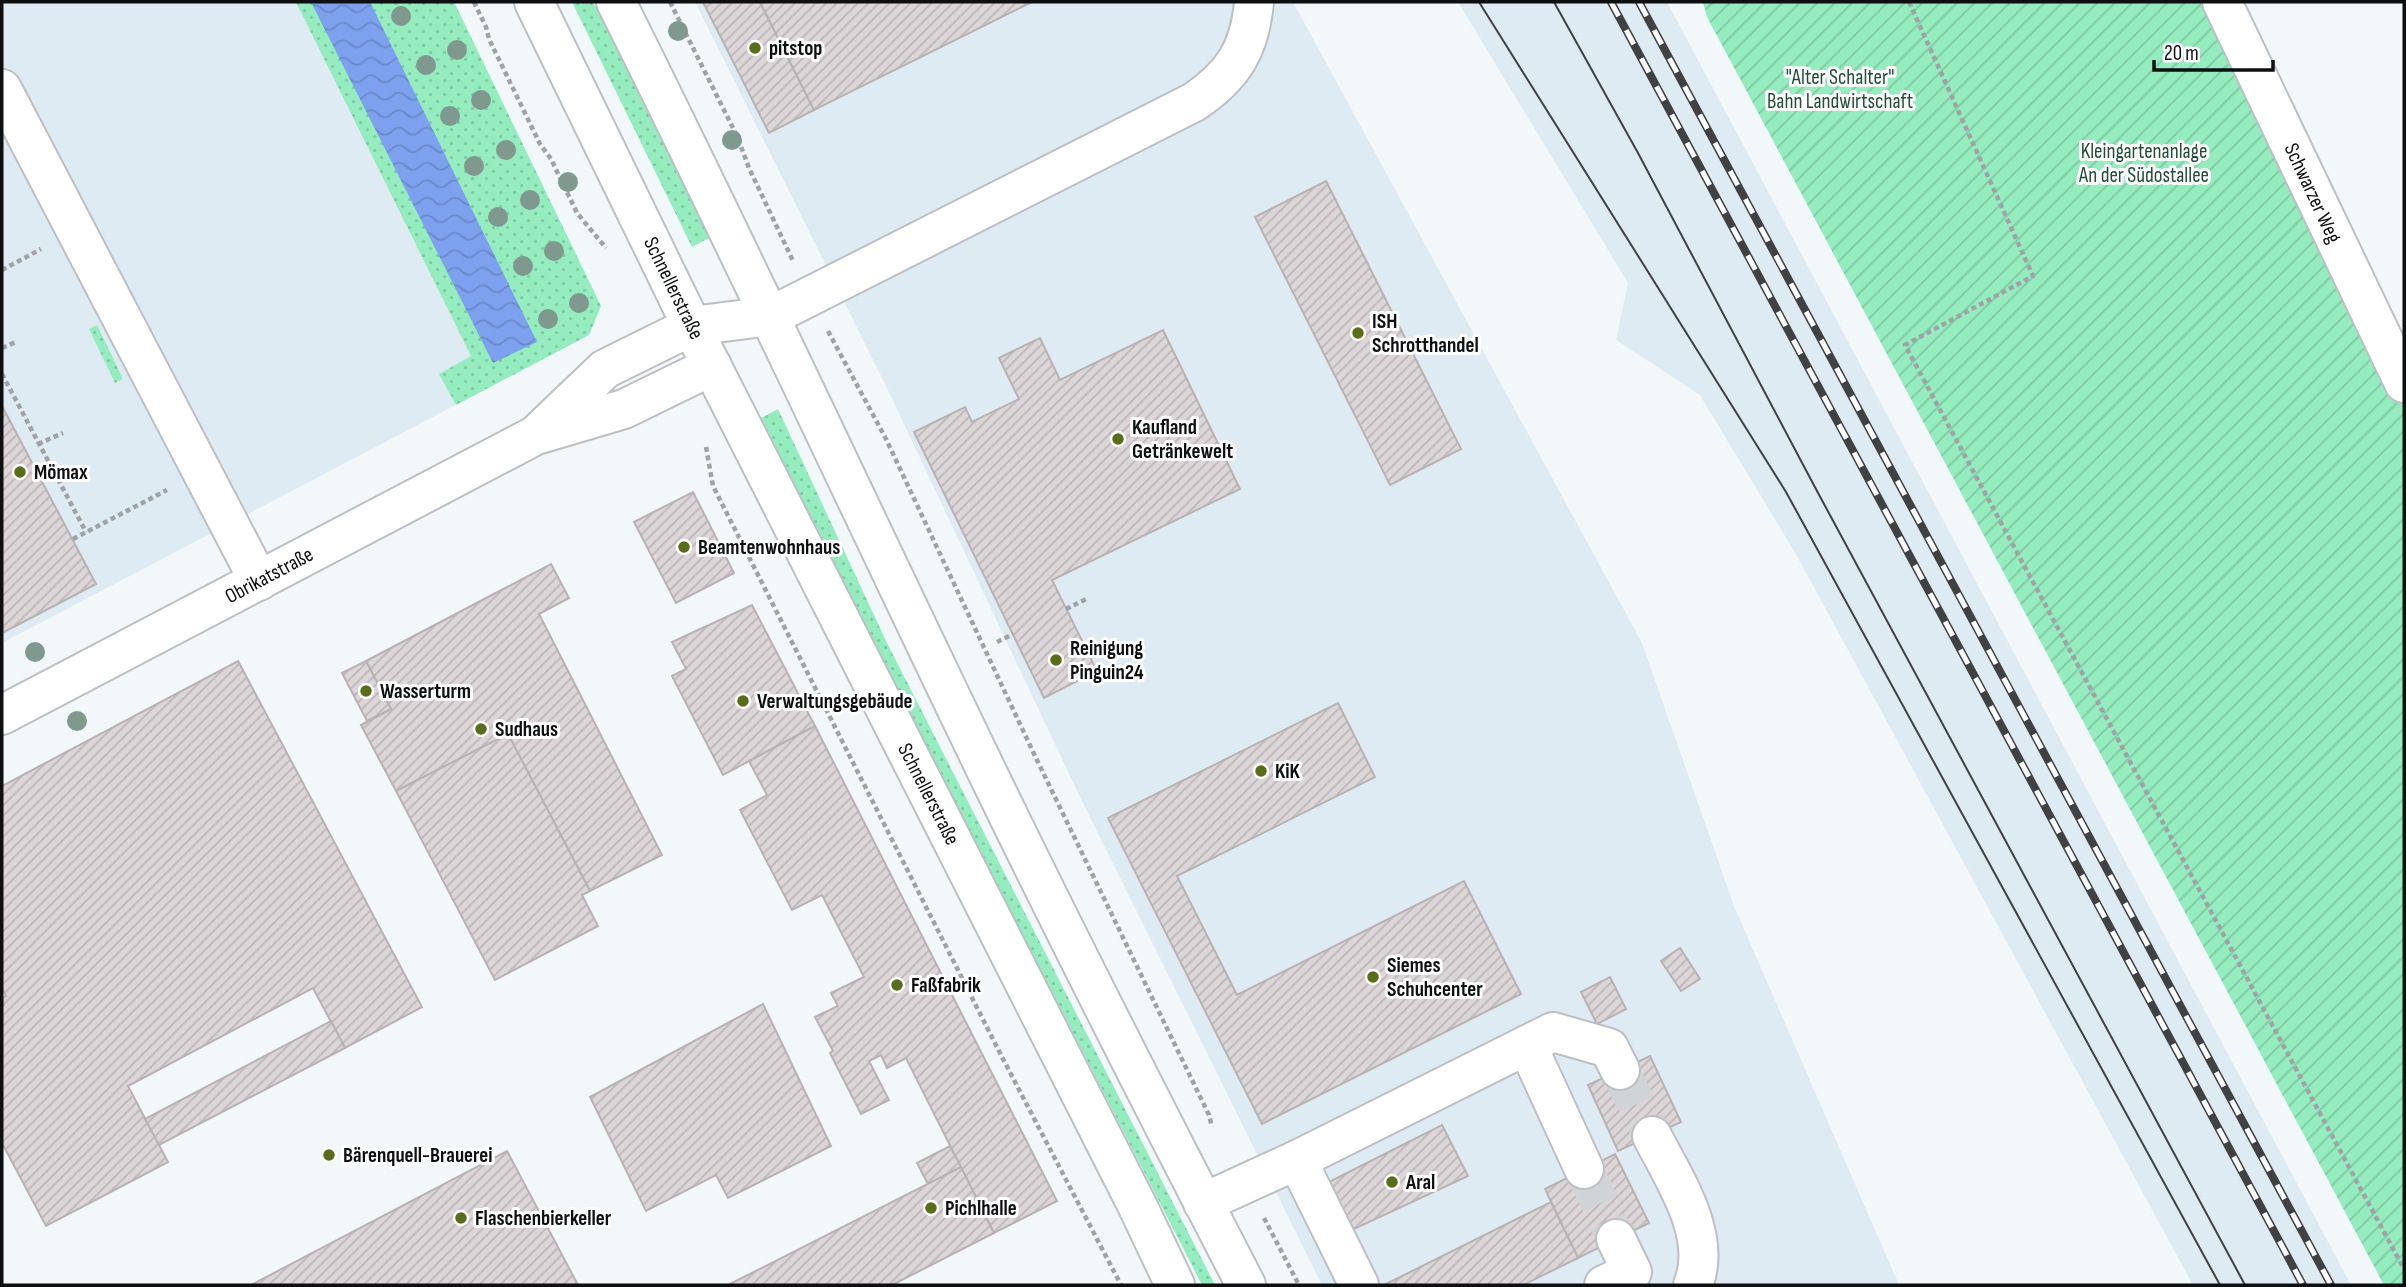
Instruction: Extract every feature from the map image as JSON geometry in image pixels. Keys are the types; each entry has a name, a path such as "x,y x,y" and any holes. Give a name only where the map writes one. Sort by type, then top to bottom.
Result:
{"main road":[{"name":"Schnellerstraße","path":"534,2 692,326 1113,1157 1175,1285"},
{"path":"616,2 771,316 990,778 1246,1285"},
{"path":"771,316 1194,102 1224,79 1244,48 1252,22 1254,2"},
{"name":"Schwarzer Weg","path":"2222,2 2404,383"},
{"path":"2,89 259,581"},
{"name":"Obrikatstraße","path":"536,435 605,369 692,326 771,316"},
{"name":"Obrikatstraße","path":"2,715 536,435 624,409 712,366 771,316"},
{"path":"1203,1203 1297,1160 1553,1032 1609,1048 1620,1070"},
{"path":"1527,1045 1584,1169"},
{"path":"1652,1136 1695,1223 1698,1272 1693,1285"},
{"path":"1297,1160 1359,1285"},
{"path":"1604,1285 1632,1272 1616,1239"}],"path":[{"path":"474,2 494,51 576,213 604,243 609,253"},
{"path":"670,2 737,136 768,207"},
{"path":"1909,2 2033,276 1905,345 2404,1269"},
{"path":"2,348 16,342"},
{"path":"2,374 86,532"},
{"path":"849,374 886,439 1034,756 1209,1115 1212,1128"},
{"path":"38,444 63,433"},
{"path":"705,446 713,486 1003,1059 1121,1285"},
{"path":"73,539 202,473"},
{"path":"1066,609 1088,598"},
{"path":"997,642 1013,634"},
{"path":"1246,1183 1299,1285"}],"shaded area":[{"path":"2,2 454,2 601,306 589,335 2,643"},
{"path":"695,2 1293,2 1642,643 1734,906 1899,1285 1322,1285 1079,795 887,388"},
{"path":"1458,2 1667,2 2351,1285 2193,1285 1797,556 1700,395 1616,340 1628,283"}],"green space":[{"path":"296,2 454,2 601,306 589,335 456,405 439,374 471,356"},
{"path":"572,2 593,2 711,237 692,247"},
{"path":"1703,2 2240,2 2404,346 2404,1285 2384,1285 1707,17"},
{"path":"97,325 123,379 115,383 89,329"},
{"path":"778,409 887,643 1215,1285 1202,1285 759,419"}],"water":[{"path":"311,2 370,2 537,342 493,363"}],"building":[{"name":"pitstop","path":"703,2 760,2 814,110 769,133"},
{"path":"760,2 1032,2 814,110"},
{"name":"ISH Schrotthandel","path":"1326,181 1461,449 1390,485 1255,217"},
{"path":"1163,330 1240,489 1052,580 1097,671 1044,698 914,432 965,407 972,422 1019,399 999,358 1040,338 1060,380"},
{"name":"Mömax","path":"2,406 96,584 2,633"},
{"name":"Beamtenwohnhaus","path":"693,492 734,573 676,603 634,522"},
{"name":"Sudhaus","path":"551,564 569,598 539,614 662,855 590,891 508,734 396,791 361,725 391,709 366,661"},
{"name":"Verwaltungsgebäude","path":"752,605 815,726 723,775 672,676 686,669 672,642"},
{"path":"238,661 422,1007 345,1048 313,988 128,1086 168,1162 46,1226 2,1143 2,998 6,996 2,988 2,786"},
{"name":"Wasserturm","path":"366,661 391,709 367,721 342,673"},
{"path":"1338,703 1375,777 1177,876 1237,995 1464,881 1521,994 1262,1124 1108,818"},
{"name":"Faßfabrik","path":"815,726 1057,1201 994,1233 906,1058 887,1068 881,1055 869,1061 889,1100 861,1114 815,1017 838,1006 831,993 864,977 822,895 792,910 740,810 767,795 749,761"},
{"path":"508,734 590,891 582,895 598,926 495,980 396,791"},
{"path":"1680,948 1700,979 1681,991 1661,961"},
{"path":"1610,977 1626,1009 1597,1024 1581,992"},
{"path":"763,1004 831,1146 728,1198 716,1175 646,1211 590,1097"},
{"path":"331,1021 345,1048 159,1145 145,1119"},
{"path":"1650,1056 1681,1122 1618,1151 1588,1085"},
{"name":"Aral","path":"1442,1125 1468,1176 1341,1235 1317,1188"},
{"path":"950,1146 961,1167 928,1184 917,1163"},
{"name":"Flaschenbierkeller","path":"507,1151 578,1285 251,1285"},
{"path":"1615,1154 1649,1223 1578,1258 1545,1189"},
{"name":"Pichlhalle","path":"961,1167 994,1233 892,1285 728,1285"},
{"path":"1551,1202 1578,1258 1523,1285 1384,1285"}],"tunnel":[{"path":"1620,1070 1652,1136"},
{"path":"1584,1169 1616,1239"}],"tram line":[{"path":"1479,2 1786,492 2220,1285"},
{"path":"1554,2 1638,153 2245,1285"}],"railway":[{"path":"1611,2 2303,1285"},
{"path":"1639,2 2331,1285"}],"place":[{"name":"pitstop","path":"755,48"},
{"name":"ISH Schrotthandel","path":"1358,333"},
{"name":"Kaufland Getränkewelt","path":"1118,439"},
{"name":"Mömax","path":"20,472"},
{"name":"Beamtenwohnhaus","path":"684,547"},
{"name":"Reinigung Pinguin24","path":"1056,660"},
{"name":"Wasserturm","path":"366,691"},
{"name":"Verwaltungsgebäude","path":"743,701"},
{"name":"Sudhaus","path":"481,729"},
{"name":"KiK","path":"1261,771"},
{"name":"Siemes Schuhcenter","path":"1373,977"},
{"name":"Faßfabrik","path":"897,985"},
{"name":"Bärenquell-Brauerei","path":"329,1155"},
{"name":"Aral","path":"1392,1182"},
{"name":"Pichlhalle","path":"931,1208"},
{"name":"Flaschenbierkeller","path":"461,1218"}],"park label":[{"name":"\"Alter Schalter\" Bahn Landwirtschaft","path":"1840,89"},
{"name":"Kleingartenanlage An der Südostallee","path":"2144,163"}]}
